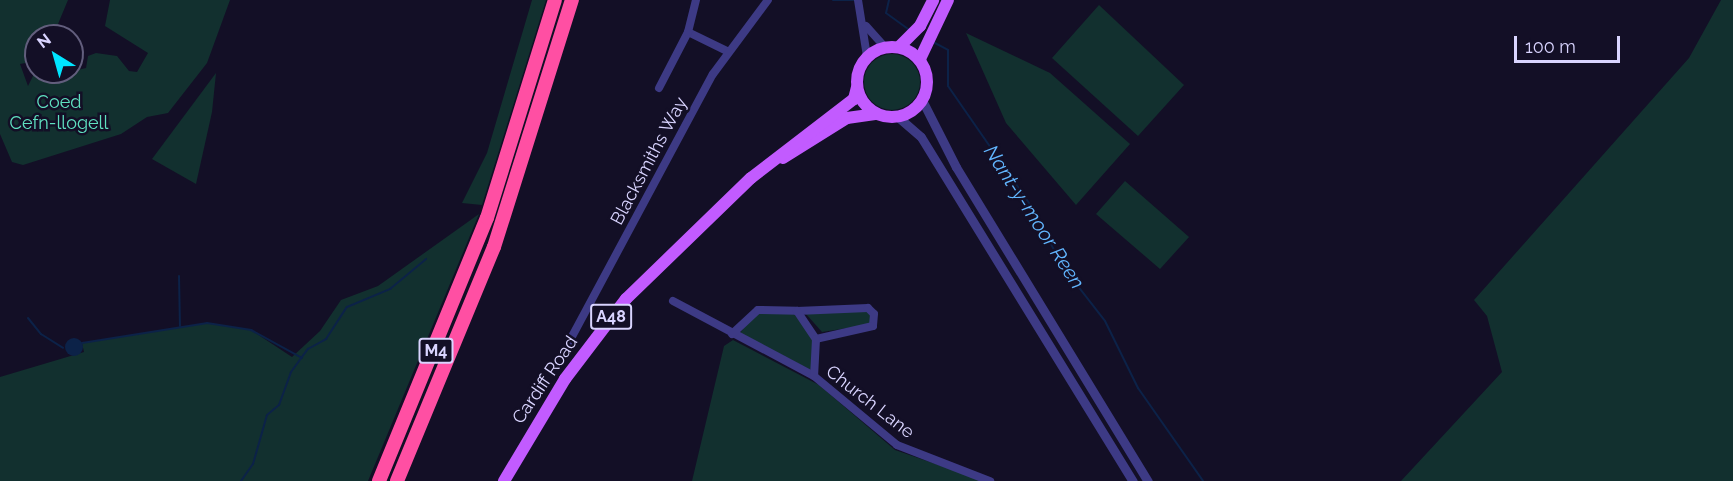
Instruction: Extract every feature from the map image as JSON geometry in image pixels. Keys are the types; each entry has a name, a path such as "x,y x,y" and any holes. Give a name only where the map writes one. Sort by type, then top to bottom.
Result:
{"highway":[{"name":"M4","path":"379,481 488,215 555,0"},
{"name":"M4","path":"397,481 504,217 572,0"}],"main road":[{"path":"899,47 920,26 933,0"},
{"path":"920,59 948,0"},
{"path":"885,47 899,47 920,59 928,82 922,100 898,117 878,114 857,87 867,56 885,47"},
{"name":"Cardiff Road","path":"504,481 565,380 626,299 751,178 854,99 857,87"},
{"name":"Cardiff Road","path":"751,178 847,118 878,114"}],"street":[{"path":"659,88 688,32 696,0"},
{"name":"Blacksmiths Way","path":"568,344 727,51 768,0"},
{"path":"858,0 864,22 867,56"},
{"path":"864,22 885,47"},
{"path":"688,32 727,51"},
{"path":"922,100 950,157 1148,481"},
{"path":"898,117 921,137 1133,481"},
{"name":"Church Lane","path":"673,301 814,376 897,445 990,481"},
{"path":"732,334 758,310 868,308 874,314 873,326 816,339"},
{"path":"797,311 816,339 814,376"}],"green space":[{"name":"Coed Cefn-llogell","path":"0,0 68,0 58,24 24,24 24,63 20,64 24,84 28,86 29,84 84,84 84,68 88,56 96,53 117,56 129,71 137,72 148,53 105,26 110,0 230,0 207,63 168,113 147,117 121,134 23,165 12,162 0,134"},
{"path":"532,0 546,0 482,205 462,203 487,153"},
{"path":"1721,0 1733,0 1733,481 1401,481 1502,372 1487,316 1474,300 1689,58"},
{"path":"1099,5 1184,85 1138,136 1052,58"},
{"path":"966,33 1050,73 1130,144 1076,205 1006,123"},
{"path":"892,54 903,56 912,62 918,71 920,82 918,93 912,102 903,108 892,110 881,108 872,102 866,93 864,82 866,71 872,62 881,56"},
{"path":"216,73 212,112 196,184 152,159"},
{"path":"1125,181 1189,237 1160,269 1096,214"},
{"path":"479,214 368,481 0,481 0,377 84,352 82,343 207,323 251,330 292,357 320,331 341,300 378,286"},
{"path":"867,310 873,320 867,325 822,332 806,314"},
{"path":"792,311 815,342 811,370 740,333 756,313"},
{"path":"733,340 819,385 895,450 985,481 692,481 724,346"}],"water":[{"path":"74,338 80,341 83,347 80,353 74,356 68,353 65,347 68,341"}],"waterway":[{"name":"Nant-y-moor Reen","path":"833,0 854,0"},
{"name":"Nant-y-moor Reen","path":"889,0 886,13 909,30"},
{"name":"Nant-y-moor Reen","path":"933,42 948,50 948,86 1031,206 1063,267 1105,321 1138,388 1203,481"},
{"name":"Nant-y-moor Reen","path":"241,481 253,464 267,415 279,405 291,372 308,349 326,339 347,307 390,289 426,259"},
{"path":"179,276 180,326"},
{"path":"28,318 41,334 63,348"},
{"path":"82,343 207,323 251,330 302,358"}]}
